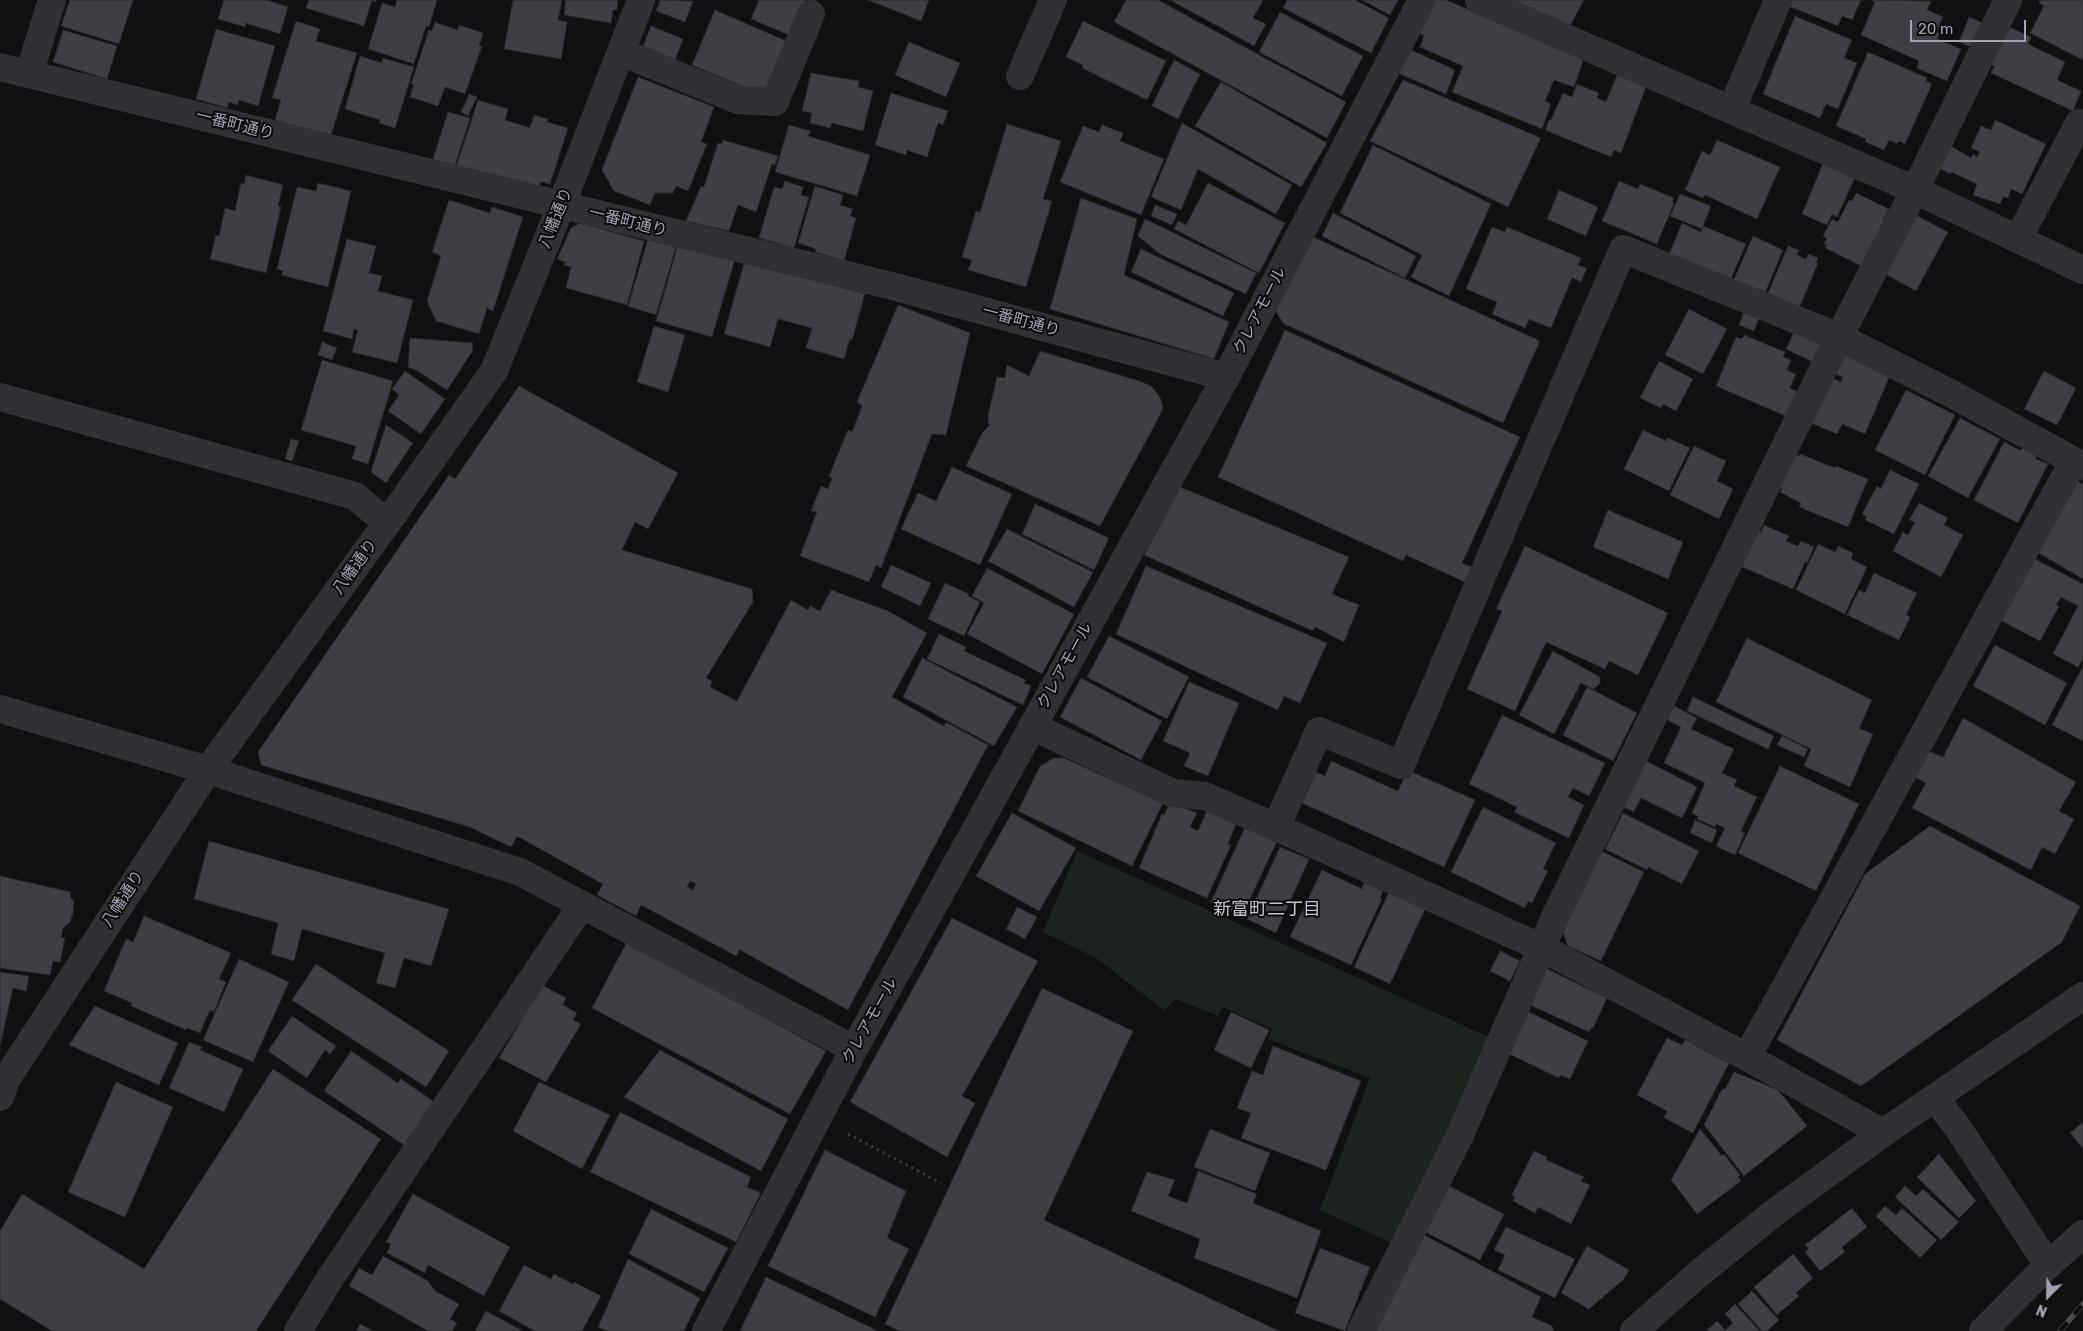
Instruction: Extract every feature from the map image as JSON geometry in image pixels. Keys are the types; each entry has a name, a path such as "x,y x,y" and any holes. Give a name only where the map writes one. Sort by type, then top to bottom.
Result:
{"street":[{"path":"29,74 52,0"},
{"name":"八幡通り","path":"0,1097 7,1078 208,770 387,523 494,371 561,206 641,0"},
{"path":"1020,76 1053,0"},
{"name":"クレアモール","path":"706,1331 854,1049 1226,377 1422,0"},
{"path":"1479,0 1915,190 2083,270"},
{"path":"1732,109 1778,0"},
{"path":"1361,1331 1460,1135 1542,948 1839,337 1915,190 2008,0"},
{"path":"621,52 738,100 775,102 811,14"},
{"name":"一番町通り","path":"0,67 896,287 1226,377"},
{"path":"2018,239 2079,123"},
{"path":"1276,827 1318,731 1401,765 1623,249 1839,337 1954,395 2078,464 1747,1057"},
{"path":"0,397 355,496 387,523"},
{"path":"0,709 208,770 520,872 854,1049"},
{"path":"1032,726 1173,794 1205,796 1542,948 1747,1057 1883,1133"},
{"path":"298,1331 334,1272 582,906"},
{"path":"1634,1331 1696,1276 1775,1212 1883,1133 2083,996"},
{"path":"1935,1098 1958,1128 2048,1265"},
{"path":"1983,1331 2048,1265 2083,1234"}],"path":[{"path":"818,1118 941,1183"}],"shaded area":[{"path":"1077,851 1489,1037 1442,1142 1391,1243 1320,1210 1370,1078 1268,1039 1272,1029 1223,1007 1218,1016 1176,999 1164,1010 1096,958 1043,932"}],"building":[{"path":"70,0 133,0 119,44 61,26"},
{"path":"224,0 267,0 288,7 280,34 246,23 245,27 218,19"},
{"path":"309,0 372,0 364,26 306,8"},
{"path":"397,0 437,0 429,27 426,26 414,64 368,49 382,3 395,7"},
{"path":"513,0 562,0 558,20 567,22 561,59 504,49"},
{"path":"566,0 618,0 617,10 613,10 611,23 564,15"},
{"path":"660,0 693,1 685,22 656,11"},
{"path":"759,0 806,0 792,36 751,19"},
{"path":"868,0 929,0 921,21"},
{"path":"1126,0 1158,0 1346,102 1327,138 1114,22"},
{"path":"1170,0 1263,0 1253,18 1266,24 1254,46"},
{"path":"1287,0 1355,0 1389,18 1371,53 1283,8"},
{"path":"1362,0 1398,0 1390,15"},
{"path":"1434,0 1446,0 1584,58 1574,87 1554,80 1545,101 1551,104 1542,129 1452,92 1463,66 1420,47 1424,36 1418,32"},
{"path":"1512,0 1584,0 1569,28"},
{"path":"1789,0 1861,0 1852,20 1842,16 1838,26 1786,5"},
{"path":"1871,0 1931,1 1927,10 1943,17 1936,32 1940,33 1937,39 1961,49 1947,81 1917,68 1919,61 1861,35 1875,2"},
{"path":"2040,0 2083,0 2083,60 2030,33 2044,6 2039,3"},
{"path":"715,10 791,43 767,97 692,65"},
{"path":"1280,12 1363,56 1342,96 1259,52"},
{"path":"1795,16 1852,40 1844,58 1857,63 1838,109 1826,104 1820,118 1763,94"},
{"path":"1969,17 1988,25 1978,50 1959,42"},
{"path":"296,21 320,29 316,41 357,53 330,138 275,120 281,100 272,98"},
{"path":"1083,21 1166,61 1147,100 1082,68 1083,65 1066,57"},
{"path":"435,22 457,30 459,25 483,33 479,46 482,46 465,94 445,87 438,106 410,97 414,85 411,84 429,30 432,31"},
{"path":"651,26 683,39 675,60 643,46"},
{"path":"2007,26 2031,37 2028,44 2065,62 2057,80 2081,91 2073,111 1991,73 1994,66 1990,64"},
{"path":"216,29 275,46 258,106 239,100 238,105 229,102 227,108 196,99"},
{"path":"63,30 117,46 107,79 53,62"},
{"path":"909,42 960,63 946,97 895,75"},
{"path":"1409,49 1455,70 1446,94 1398,73"},
{"path":"1868,52 1927,78 1926,81 1932,84 1905,144 1899,141 1897,144 1889,140 1884,150 1865,142 1866,139 1836,126"},
{"path":"360,56 382,63 383,58 414,67 395,128 379,123 380,120 345,109"},
{"path":"1174,60 1200,74 1178,119 1152,106"},
{"path":"811,73 859,81 858,87 873,91 863,131 832,123 830,128 810,123 812,113 802,111"},
{"path":"1618,73 1647,84 1621,153 1614,150 1611,157 1545,130 1563,93 1572,97 1577,84 1599,93 1597,98 1606,102"},
{"path":"638,77 714,107 701,142 707,144 688,191 676,186 673,193 655,193 650,205 614,191 602,170"},
{"path":"1403,80 1541,138 1508,207 1370,141"},
{"path":"1221,82 1327,143 1301,187 1195,126"},
{"path":"891,93 948,111 943,125 938,123 927,157 907,150 906,155 875,145"},
{"path":"469,94 477,97 468,116 461,112"},
{"path":"478,100 508,109 505,120 530,128 534,115 548,119 547,122 568,128 550,184 541,182 538,191 455,170"},
{"path":"448,112 470,118 454,169 432,162"},
{"path":"1995,120 2046,144 2022,194 2011,189 2008,198 2003,197 2000,204 1973,195 1977,184 1939,168 1949,145 1971,158 1973,154 1977,157 1980,152 1971,148 1981,126 1991,130"},
{"path":"1182,123 1292,185 1276,214 1198,169 1181,210 1151,197"},
{"path":"1007,124 1061,141 1043,199 1052,201 1026,287 968,270 972,260 962,257 976,211 980,212"},
{"path":"789,125 810,131 808,136 870,155 857,196 775,172"},
{"path":"1102,125 1123,133 1120,141 1164,159 1141,215 1060,182 1083,126 1099,132"},
{"path":"723,140 778,156 775,165 772,164 756,212 738,205 729,231 686,221 701,186 704,187 718,143 722,144"},
{"path":"1717,140 1780,167 1757,219 1705,195 1703,198 1685,190 1702,151 1710,155"},
{"path":"1373,145 1491,204 1449,296 1411,277 1422,255 1340,213"},
{"path":"1824,161 1856,175 1837,217 1832,214 1827,225 1802,214"},
{"path":"246,175 283,185 278,206 281,207 266,273 210,259 216,235 219,236 225,208 235,211 241,183 244,184"},
{"path":"785,181 803,187 801,195 809,197 794,248 759,238 774,187 782,189"},
{"path":"1619,181 1638,189 1640,184 1674,198 1672,202 1674,203 1657,244 1602,221"},
{"path":"318,183 351,191 328,287 281,275 283,271 277,269 297,187 316,191"},
{"path":"1208,183 1285,223 1259,273 1174,229 1178,221 1186,225"},
{"path":"815,186 843,195 840,205 853,209 850,216 856,218 844,261 815,252 816,249 798,243"},
{"path":"1559,190 1598,207 1586,236 1547,219"},
{"path":"1856,193 1889,209 1883,220 1886,221 1863,267 1825,248 1827,245 1824,244 1827,238 1823,236 1832,219 1838,222 1849,200 1852,201"},
{"path":"1680,194 1711,206 1702,229 1670,216"},
{"path":"1081,198 1137,219 1124,275 1229,322 1214,359 1050,309"},
{"path":"449,200 490,213 492,207 523,217 493,311 487,308 479,334 436,321 427,301 441,256 432,252"},
{"path":"1155,205 1177,214 1172,225 1151,216"},
{"path":"1910,212 1948,232 1916,291 1878,270"},
{"path":"1333,213 1416,256 1405,278 1322,236"},
{"path":"1145,219 1256,273 1246,294 1160,254 1138,236"},
{"path":"580,223 644,241 627,305 566,288 571,267 564,265 565,262 557,259 571,228"},
{"path":"1682,223 1701,232 1703,226 1746,244 1729,283 1668,257"},
{"path":"1492,227 1505,232 1507,227 1581,258 1578,265 1587,268 1581,282 1572,278 1551,328 1529,319 1525,328 1492,314 1497,302 1466,289"},
{"path":"1753,236 1783,250 1763,298 1732,284"},
{"path":"1313,237 1540,341 1503,423 1284,324 1275,310"},
{"path":"347,239 376,246 369,273 382,276 378,291 413,300 397,363 352,352 358,330 354,329 352,339 323,331"},
{"path":"648,239 676,247 656,315 628,306"},
{"path":"678,245 735,259 712,337 656,321"},
{"path":"1788,246 1799,250 1797,255 1806,259 1808,254 1818,258 1816,263 1818,263 1797,313 1765,300"},
{"path":"1141,249 1234,293 1223,316 1131,272"},
{"path":"745,260 865,294 852,340 850,339 844,359 806,348 812,328 778,319 770,347 724,334"},
{"path":"898,305 970,333 946,435 932,434 881,568 876,565 869,582 800,556 817,512 811,511 821,486 828,489 832,478 829,476 848,430 852,432 862,406 857,402"},
{"path":"1689,309 1727,329 1703,374 1665,355"},
{"path":"1745,309 1760,315 1754,331 1739,325"},
{"path":"654,326 685,335 668,392 637,382"},
{"path":"1285,330 1520,437 1462,563 1472,567 1465,582 1406,555 1403,561 1218,477"},
{"path":"1795,330 1823,344 1815,363 1786,349"},
{"path":"1744,335 1785,352 1783,357 1791,360 1787,370 1796,374 1790,388 1800,393 1790,418 1716,386 1736,337 1742,339"},
{"path":"410,338 473,343 472,352 447,390 408,367"},
{"path":"322,342 337,348 332,360 318,355"},
{"path":"1040,351 1139,381 1151,386 1160,397 1163,408 1158,419 1100,526 966,466 982,433 989,426 988,415 997,377 1005,378 1007,365 1029,376"},
{"path":"1844,353 1890,375 1865,434 1842,424 1837,434 1811,423 1830,377 1841,382 1843,377 1835,374"},
{"path":"322,360 393,381 368,464 352,459 356,446 301,430"},
{"path":"1659,361 1693,379 1676,411 1663,404 1661,408 1640,398"},
{"path":"405,371 445,399 421,434 388,411 399,395 392,389"},
{"path":"2044,371 2076,388 2057,425 2024,409"},
{"path":"519,386 678,473 648,529 635,522 622,550 752,589 753,602 706,678 712,681 710,687 737,701 791,600 808,610 810,606 820,611 831,590 888,611 927,633 892,697 944,726 946,722 988,745 848,1010 740,950 736,956 641,905 636,916 597,895 603,884 517,836 511,847 470,827 261,765 258,752 449,475 455,479"},
{"path":"1906,390 1955,415 1925,475 1875,450"},
{"path":"1960,418 2000,439 1968,498 1928,476"},
{"path":"386,425 413,443 386,483 371,472"},
{"path":"1643,430 1666,441 1668,438 1690,448 1669,491 1624,469"},
{"path":"291,439 299,441 292,461 285,459"},
{"path":"2004,442 2019,450 2025,448 2036,455 2036,459 2048,464 2018,523 1974,500"},
{"path":"1694,446 1726,461 1717,481 1733,489 1719,519 1670,495"},
{"path":"1793,454 1799,456 1800,454 1835,468 1836,466 1868,479 1848,527 1799,507 1801,503 1780,492 1782,489 1779,488"},
{"path":"952,467 1012,494 980,565 901,529 918,493 936,501"},
{"path":"1890,470 1919,484 1894,534 1865,520 1867,517 1862,514 1877,486 1881,489"},
{"path":"2075,480 2083,484 2083,579 2035,551"},
{"path":"1180,487 1349,557 1332,594 1359,605 1344,642 1315,627 1313,631 1144,555"},
{"path":"1919,503 1948,518 1944,525 1963,535 1941,577 1893,551 1903,532 1908,535 1915,522 1909,520"},
{"path":"1035,504 1109,538 1094,570 1022,534"},
{"path":"1608,510 1683,542 1668,579 1593,547"},
{"path":"1764,525 1789,536 1786,541 1798,546 1801,541 1814,547 1793,589 1740,566 1756,530 1761,532"},
{"path":"1007,529 1093,572 1074,607 988,561"},
{"path":"1818,544 1835,552 1838,546 1853,553 1851,559 1867,567 1845,614 1796,590"},
{"path":"1525,546 1668,613 1638,675 1609,661 1605,669 1546,642 1515,711 1467,689 1502,611 1496,609"},
{"path":"2031,557 2083,584 2083,659 2078,667 2053,654 2078,606 2061,597 2056,605 2059,606 2040,641 1998,619"},
{"path":"891,565 931,583 920,606 881,587"},
{"path":"1146,566 1327,643 1300,703 1284,696 1278,710 1116,634"},
{"path":"987,568 1074,614 1042,674 967,634 984,603 972,596"},
{"path":"1874,573 1917,593 1906,615 1910,617 1899,640 1847,615 1859,590 1865,593"},
{"path":"945,583 969,594 968,596 980,602 964,636 928,619"},
{"path":"939,634 966,647 964,651 1026,680 1024,683 1031,686 1023,705 927,659"},
{"path":"1109,636 1189,677 1167,719 1087,677"},
{"path":"1747,638 1872,700 1859,728 1873,734 1850,787 1804,766 1811,749 1716,702"},
{"path":"1995,645 2067,683 2045,725 1973,686"},
{"path":"1553,651 1600,677 1600,684 1593,689 1581,683 1554,734 1519,715"},
{"path":"922,658 1017,707 994,746 903,697"},
{"path":"2083,666 2083,741 2052,725"},
{"path":"1081,678 1162,721 1141,760 1060,717"},
{"path":"1189,682 1239,703 1208,776 1184,766 1190,753 1163,741"},
{"path":"1587,687 1637,713 1613,761 1563,735"},
{"path":"1693,697 1774,736 1768,749 1687,711"},
{"path":"1674,706 1697,718 1691,729 1734,749 1722,773 1737,780 1734,786 1757,797 1741,831 1745,833 1735,855 1716,846 1725,828 1716,824 1715,827 1697,819 1698,816 1692,813 1705,783 1664,763 1681,727 1667,720"},
{"path":"1502,715 1605,763 1589,796 1573,788 1568,797 1584,805 1569,838 1514,812 1517,807 1469,784"},
{"path":"1963,718 2076,782 2059,811 2074,819 2055,854 2042,847 2031,870 1912,808 1926,783 1914,777 1928,751 1943,757"},
{"path":"1782,736 1808,749 1804,757 1777,745"},
{"path":"1054,758 1064,758 1163,803 1132,866 1018,811 1040,766"},
{"path":"1642,759 1697,787 1682,818 1641,798 1634,812 1619,805"},
{"path":"1331,761 1398,791 1405,776 1409,778 1412,772 1475,800 1444,867 1302,803 1316,772 1325,776"},
{"path":"1780,766 1859,804 1816,891 1738,853"},
{"path":"1170,802 1197,813 1190,827 1198,831 1208,808 1237,821 1228,844 1231,845 1207,898 1139,868 1162,814 1164,815"},
{"path":"1483,807 1556,843 1543,869 1548,871 1532,903 1528,901 1525,908 1451,872"},
{"path":"1012,813 1076,848 1039,911 976,876"},
{"path":"1623,813 1699,851 1682,884 1648,867 1647,870 1605,849"},
{"path":"1695,820 1717,830 1712,843 1690,833"},
{"path":"1247,823 1279,837 1242,916 1211,902"},
{"path":"1930,826 2080,906 2062,942 1861,1086 1777,1040 1865,874"},
{"path":"209,841 449,909 431,966 404,958 395,988 376,983 385,953 302,929 294,961 271,954 278,923 194,899"},
{"path":"1280,847 1309,859 1276,933 1247,919"},
{"path":"1597,849 1644,872 1601,961 1568,946 1562,930"},
{"path":"1322,870 1362,889 1364,882 1383,891 1380,898 1382,899 1351,965 1290,937"},
{"path":"0,876 71,892 70,896 74,902 73,913 70,922 63,928 61,937 65,938 60,962 53,961 50,975 0,968"},
{"path":"690,881 696,884 693,890 687,887"},
{"path":"1389,892 1425,909 1390,984 1354,967"},
{"path":"1017,907 1037,917 1025,939 1006,929"},
{"path":"144,916 231,953 219,979 226,982 214,1012 210,1010 200,1033 187,1028 186,1030 131,1006 132,1003 104,991 126,939 133,942"},
{"path":"952,918 1038,961 962,1096 975,1103 947,1157 850,1102"},
{"path":"627,942 826,1051 790,1114 592,1008"},
{"path":"1500,951 1520,961 1510,981 1490,971"},
{"path":"239,959 289,982 253,1062 203,1040"},
{"path":"316,964 449,1051 426,1087 292,1000"},
{"path":"1545,968 1607,998 1593,1028 1589,1032 1528,1004"},
{"path":"0,972 29,976 26,991 13,988 0,1046"},
{"path":"542,985 566,998 563,1005 577,1013 573,1020 581,1024 546,1082 499,1058"},
{"path":"1042,988 1133,1031 1044,1220 1279,1331 900,1331 885,1324"},
{"path":"95,1006 178,1043 159,1085 69,1045"},
{"path":"1527,1011 1588,1041 1570,1079 1560,1075 1559,1078 1507,1053"},
{"path":"1231,1012 1269,1030 1251,1068 1214,1050"},
{"path":"292,1016 336,1046 330,1054 325,1050 307,1078 268,1051"},
{"path":"1667,1038 1682,1045 1685,1040 1729,1063 1693,1133 1664,1118 1667,1111 1637,1095"},
{"path":"189,1042 202,1047 200,1050 243,1069 224,1112 169,1088"},
{"path":"1273,1046 1361,1081 1326,1170 1241,1138 1251,1113 1237,1108 1252,1071 1263,1075"},
{"path":"660,1050 788,1119 761,1171 624,1097"},
{"path":"351,1051 398,1083 401,1079 436,1103 407,1147 324,1091"},
{"path":"273,1069 381,1139 256,1331 52,1331 0,1299 0,1231 22,1194 144,1269"},
{"path":"1734,1072 1778,1090 1807,1126 1744,1176 1704,1125 1722,1089 1725,1089"},
{"path":"116,1082 173,1107 125,1217 68,1192"},
{"path":"539,1082 610,1115 582,1169 513,1131"},
{"path":"620,1112 751,1177 747,1187 761,1193 736,1242 590,1172"},
{"path":"2083,1122 2083,1149 2070,1133"},
{"path":"1210,1129 1270,1153 1255,1191 1194,1167"},
{"path":"1700,1129 1722,1156 1724,1154 1740,1175 1738,1177 1741,1181 1697,1214 1671,1180"},
{"path":"825,1150 906,1191 887,1238 909,1249 875,1317 768,1266"},
{"path":"1534,1151 1547,1157 1546,1160 1584,1177 1581,1181 1590,1185 1571,1224 1538,1207 1535,1213 1513,1201 1515,1197 1512,1195"},
{"path":"1939,1154 1976,1201 1959,1218 1917,1177"},
{"path":"1198,1171 1257,1194 1253,1203 1321,1231 1297,1298 1194,1258 1200,1239 1131,1211 1147,1172 1175,1180 1168,1196 1187,1203"},
{"path":"1449,1186 1504,1214 1480,1260 1425,1232"},
{"path":"1905,1186 1916,1196 1923,1189 1959,1222 1941,1240 1895,1197"},
{"path":"413,1194 510,1247 484,1296 428,1265 425,1273 387,1253 391,1244 386,1242"},
{"path":"1885,1206 1896,1215 1902,1208 1937,1240 1920,1258 1876,1216"},
{"path":"1852,1208 1867,1227 1842,1247 1845,1252 1820,1271 1805,1252 1809,1249 1805,1245"},
{"path":"651,1209 728,1248 704,1292 629,1254"},
{"path":"1506,1227 1575,1259 1555,1298 1498,1270 1505,1255 1494,1250"},
{"path":"1424,1235 1541,1297 1532,1317 1552,1326 1554,1331 1374,1331"},
{"path":"1587,1246 1629,1270 1624,1279 1589,1309 1561,1293"},
{"path":"1320,1248 1370,1267 1345,1331 1295,1313"},
{"path":"1793,1254 1813,1278 1796,1293 1799,1296 1777,1315 1754,1287"},
{"path":"383,1256 428,1281 435,1291 459,1304 450,1319 457,1323 452,1331 428,1331 349,1286 359,1268 372,1275"},
{"path":"628,1259 700,1298 684,1331 607,1331 598,1327"},
{"path":"524,1265 551,1279 554,1274 573,1284 574,1282 601,1296 582,1331 535,1331 499,1311"},
{"path":"766,1277 878,1331 740,1331"},
{"path":"1752,1291 1779,1320 1767,1331 1762,1331 1738,1304"},
{"path":"1735,1304 1760,1331 1706,1331 1717,1321 1725,1330 1733,1323 1725,1314"},
{"path":"486,1311 523,1331 475,1331"},
{"path":"360,1324 373,1331 356,1331"}],"railway":[{"path":"2060,1331 2083,1304"}],"district":[{"name":"新富町二丁目","path":"1267,910"}]}
